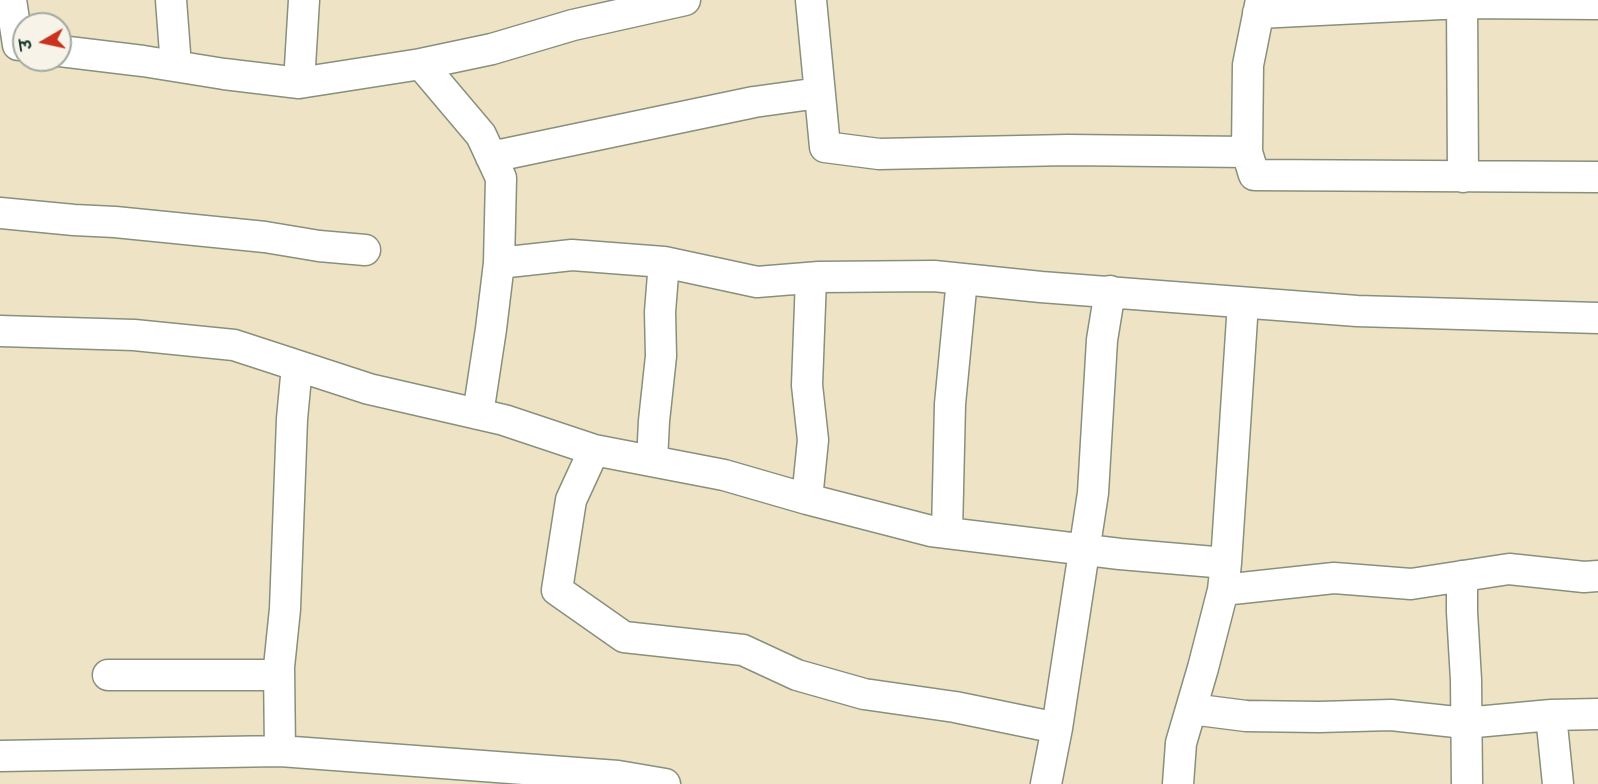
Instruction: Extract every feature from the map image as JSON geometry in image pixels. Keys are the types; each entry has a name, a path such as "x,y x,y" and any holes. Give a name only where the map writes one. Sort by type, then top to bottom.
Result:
{"street":[{"path":"11,0 12,15"},
{"path":"171,0 176,66"},
{"path":"298,82 304,0"},
{"path":"72,53 298,82 421,64 492,49 573,25 685,0"},
{"path":"811,0 825,147 879,154 1068,150 1247,152"},
{"path":"1462,2 1463,177"},
{"path":"1598,4 1462,2 1259,6 1248,66 1247,152 1254,175 1598,177"},
{"path":"421,64 481,135 501,178 500,262 478,414"},
{"path":"491,157 754,102 819,93"},
{"path":"0,213 265,237 319,246 364,250"},
{"path":"500,262 572,255 664,262 757,282 811,278 934,276 1357,311 1598,318"},
{"path":"652,462 661,356 660,312 664,262"},
{"path":"807,499 813,440 807,385 811,278"},
{"path":"947,533 950,404 962,279"},
{"path":"1046,784 1057,729 1094,493 1102,340 1110,291"},
{"path":"1178,784 1181,743 1224,576 1243,303"},
{"path":"0,331 134,335 234,345 369,389 504,420 594,450 724,475 931,531 1085,549 1224,576 1334,578 1411,584 1509,569 1584,577 1598,576"},
{"path":"280,751 279,675 285,609 292,419 297,366"},
{"path":"594,450 571,500 557,590 624,637 743,650 797,675 864,694 954,707 1057,729"},
{"path":"1462,576 1467,784"},
{"path":"108,675 279,675"},
{"path":"1191,709 1246,716 1391,715 1466,723 1551,715 1598,714"},
{"path":"1551,715 1558,784"},
{"path":"0,756 280,751 618,776 665,784"}]}
